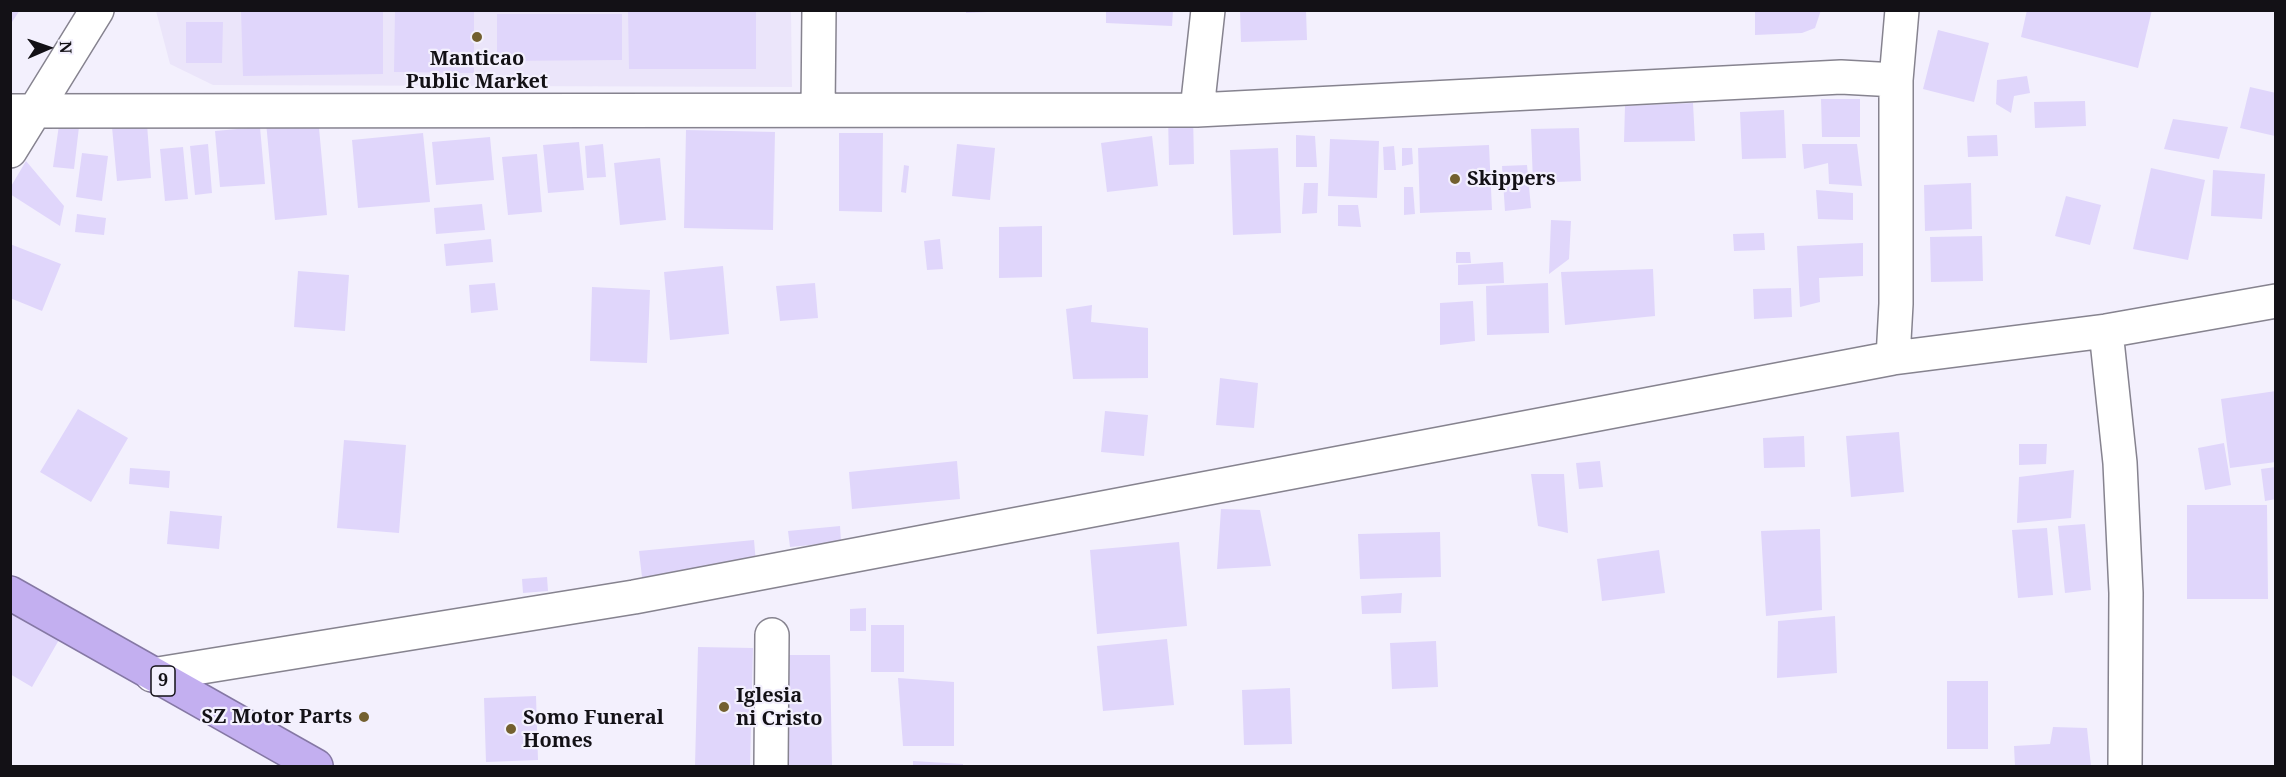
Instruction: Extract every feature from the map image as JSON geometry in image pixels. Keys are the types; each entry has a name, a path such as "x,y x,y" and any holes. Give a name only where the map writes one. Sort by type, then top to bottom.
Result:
{"highway":[{"name":"9","path":"10,593 316,766"}],"street":[{"path":"10,151 23,110 97,10"},
{"path":"818,110 819,10"},
{"path":"1197,110 1208,10"},
{"path":"1893,358 1896,304 1896,80 1902,10"},
{"path":"23,110 1197,110 1841,77 1896,80"},
{"path":"152,675 634,597 1893,358 2106,331 2276,301"},
{"path":"2106,331 2120,463 2126,593 2125,766"},
{"path":"771,766 772,635"}],"shaded area":[{"name":"Manticao Public Market","path":"156,11 791,11 792,87 213,85 170,64"}],"building":[{"path":"10,10 20,10 10,25"},
{"path":"383,10 383,74 243,76 241,11"},
{"path":"395,10 474,10 474,73 394,72"},
{"path":"628,10 756,10 756,69 629,69"},
{"path":"966,10 988,10 988,12 966,13"},
{"path":"1106,10 1173,10 1172,26 1106,23"},
{"path":"1240,10 1306,10 1307,40 1241,42"},
{"path":"1755,10 1821,10 1815,28 1802,33 1755,35"},
{"path":"2027,10 2152,10 2138,68 2021,37"},
{"path":"497,14 622,14 622,60 497,61"},
{"path":"186,22 223,22 222,63 186,63"},
{"path":"1938,30 1989,43 1974,102 1923,89"},
{"path":"2027,76 2030,93 2014,96 2011,113 1996,104 1997,80"},
{"path":"2250,87 2276,93 2275,136 2240,128"},
{"path":"1821,99 1860,99 1860,137 1822,137"},
{"path":"2085,101 2086,126 2035,128 2034,102"},
{"path":"1693,103 1695,141 1624,142 1625,106"},
{"path":"1784,110 1786,158 1742,159 1740,112"},
{"path":"1193,113 1194,164 1169,165 1168,114"},
{"path":"318,117 327,215 275,220 266,122"},
{"path":"2173,119 2228,127 2219,159 2164,149"},
{"path":"147,124 151,178 117,181 112,127"},
{"path":"59,125 79,127 74,169 53,167"},
{"path":"260,127 265,184 220,187 215,131"},
{"path":"1579,128 1581,181 1533,183 1531,129"},
{"path":"686,130 775,132 773,230 684,228"},
{"path":"423,133 430,202 358,208 352,140"},
{"path":"839,133 883,133 882,212 839,211"},
{"path":"1296,135 1315,136 1317,167 1296,167"},
{"path":"1997,135 1998,156 1968,157 1967,136"},
{"path":"1152,136 1158,186 1107,192 1101,143"},
{"path":"490,137 494,180 436,185 432,142"},
{"path":"1330,139 1379,141 1377,198 1328,196"},
{"path":"579,142 584,190 548,193 543,145"},
{"path":"208,144 212,193 195,195 190,146"},
{"path":"603,144 606,177 587,178 585,146"},
{"path":"957,144 995,148 990,200 952,196"},
{"path":"1802,144 1857,144 1862,186 1829,184 1828,163 1804,169"},
{"name":"Skippers","path":"1489,145 1492,210 1420,213 1418,148"},
{"path":"1394,146 1396,170 1384,170 1383,147"},
{"path":"183,147 188,199 165,201 160,149"},
{"path":"1278,148 1281,233 1233,235 1230,150"},
{"path":"1402,148 1412,148 1413,164 1402,166"},
{"path":"82,153 108,156 102,201 76,197"},
{"path":"537,154 542,212 508,215 502,157"},
{"path":"660,158 666,220 620,225 614,163"},
{"path":"26,161 64,206 60,226 10,194 10,188"},
{"path":"904,165 909,166 906,193 901,192"},
{"path":"1527,165 1531,208 1505,211 1502,166"},
{"path":"2151,168 2205,180 2188,260 2133,249"},
{"path":"2213,170 2265,174 2262,219 2211,216"},
{"path":"1304,183 1318,183 1317,213 1302,214"},
{"path":"1971,183 1972,229 1925,231 1924,185"},
{"path":"1404,187 1413,187 1415,214 1404,215"},
{"path":"1816,190 1853,193 1853,220 1818,219"},
{"path":"2066,196 2101,205 2090,245 2055,236"},
{"path":"482,204 485,230 436,234 434,208"},
{"path":"1338,205 1358,205 1361,227 1338,226"},
{"path":"77,214 106,218 104,235 75,232"},
{"path":"1551,220 1571,221 1569,259 1549,274"},
{"path":"1042,226 1042,277 999,278 999,227"},
{"path":"1764,233 1765,250 1734,251 1733,234"},
{"path":"1982,236 1983,281 1931,282 1930,237"},
{"path":"491,239 493,262 446,266 444,244"},
{"path":"940,239 943,269 927,270 924,241"},
{"path":"1863,243 1863,276 1819,278 1820,302 1800,307 1797,246"},
{"path":"10,244 61,264 42,311 10,298"},
{"path":"1456,252 1470,252 1471,263 1456,263"},
{"path":"1503,262 1504,283 1458,285 1458,265"},
{"path":"723,266 729,334 670,340 664,272"},
{"path":"1653,269 1655,316 1565,325 1561,272"},
{"path":"298,271 349,275 345,331 294,327"},
{"path":"495,283 498,310 471,313 469,285"},
{"path":"815,283 818,318 780,321 776,286"},
{"path":"1548,283 1549,333 1487,335 1486,286"},
{"path":"592,287 650,290 647,363 590,361"},
{"path":"1791,288 1792,317 1754,319 1753,289"},
{"path":"1473,301 1475,341 1440,345 1440,303"},
{"path":"1092,305 1091,322 1148,328 1148,378 1073,379 1066,309"},
{"path":"1220,378 1258,383 1254,428 1216,425"},
{"path":"2276,391 2276,462 2230,468 2221,399"},
{"path":"78,409 128,438 91,502 40,472"},
{"path":"1105,411 1148,415 1144,456 1101,452"},
{"path":"1899,432 1904,492 1851,497 1846,436"},
{"path":"1804,436 1805,467 1764,468 1763,438"},
{"path":"344,440 406,445 399,533 337,528"},
{"path":"2224,443 2231,485 2205,490 2198,448"},
{"path":"2019,444 2047,444 2046,464 2019,465"},
{"path":"957,461 960,499 852,509 849,472"},
{"path":"1600,461 1603,487 1579,489 1576,463"},
{"path":"2276,467 2276,499 2265,501 2261,469"},
{"path":"130,468 170,471 169,488 129,484"},
{"path":"2074,470 2071,518 2017,523 2019,477"},
{"path":"1531,474 1564,474 1568,533 1538,526"},
{"path":"2187,505 2267,505 2268,599 2187,599"},
{"path":"1221,509 1260,510 1271,566 1217,569"},
{"path":"170,511 222,516 219,549 167,544"},
{"path":"2085,524 2091,590 2065,593 2058,526"},
{"path":"840,526 841,542 790,547 788,531"},
{"path":"2047,528 2053,595 2018,598 2012,530"},
{"path":"1820,529 1822,610 1766,616 1761,531"},
{"path":"1440,532 1441,577 1360,579 1358,534"},
{"path":"754,540 757,575 643,586 639,551"},
{"path":"1179,542 1187,626 1097,634 1090,550"},
{"path":"1659,550 1665,593 1602,601 1597,559"},
{"path":"547,577 548,591 523,593 522,579"},
{"path":"1402,593 1401,613 1362,614 1361,596"},
{"path":"10,608 60,638 32,687 10,674"},
{"path":"866,608 866,631 850,631 850,609"},
{"path":"1835,616 1837,673 1777,678 1778,621"},
{"path":"871,625 904,625 904,672 871,672"},
{"path":"1167,639 1174,705 1103,711 1097,646"},
{"path":"1436,641 1438,687 1392,689 1390,643"},
{"name":"Iglesia ni Cristo","path":"698,647 753,648 750,766 695,766"},
{"path":"783,655 830,655 832,766 785,766"},
{"path":"898,678 954,682 954,746 903,746"},
{"path":"1947,681 1988,681 1988,749 1947,749"},
{"path":"1290,688 1292,744 1244,745 1242,690"},
{"name":"Somo Funeral Homes","path":"536,696 538,760 486,762 484,698"},
{"path":"2053,727 2087,728 2091,766 2015,766 2014,746 2050,744"},
{"path":"913,761 963,764 963,766 913,766"}],"place":[{"name":"Manticao Public Market","path":"477,37"},
{"name":"Skippers","path":"1455,179"},
{"name":"Iglesia ni Cristo","path":"724,707"},
{"name":"SZ Motor Parts","path":"364,717"},
{"name":"Somo Funeral Homes","path":"511,729"}]}
